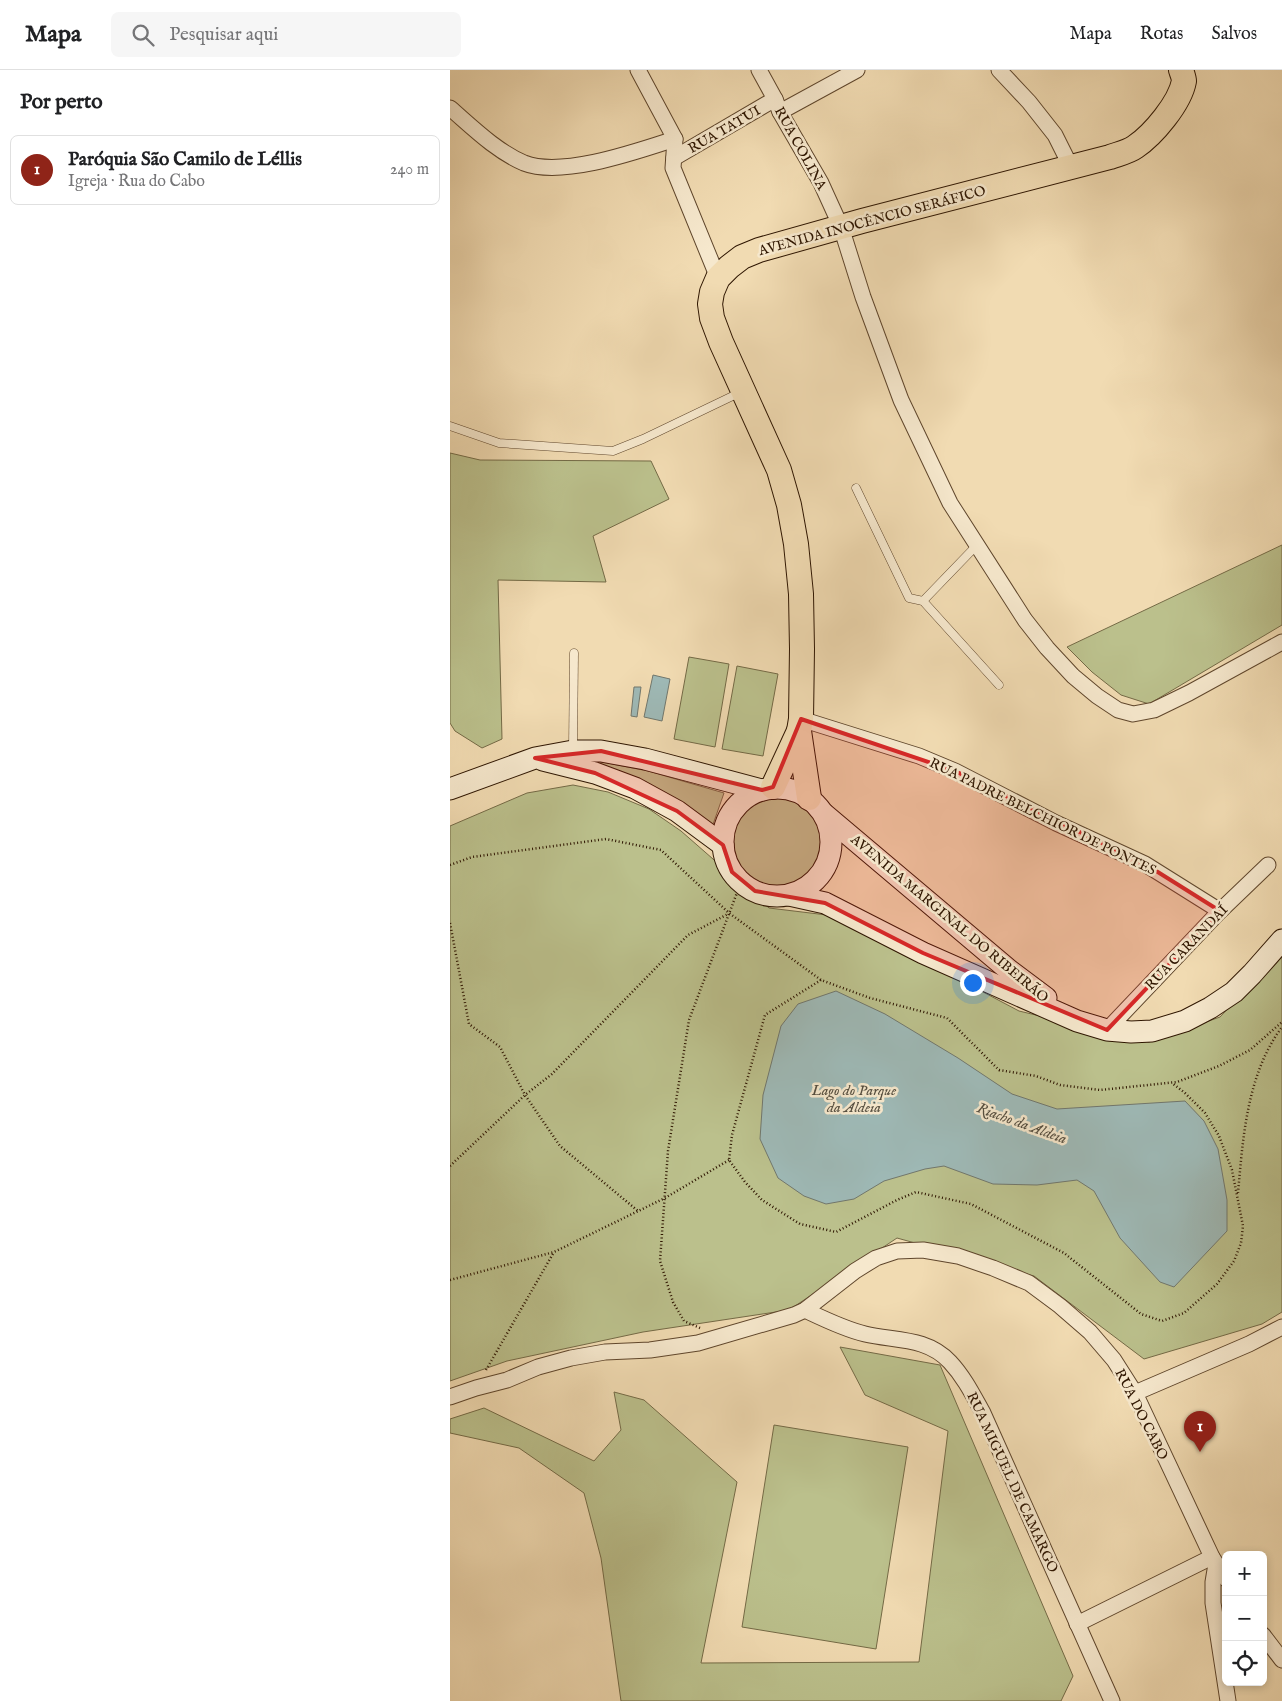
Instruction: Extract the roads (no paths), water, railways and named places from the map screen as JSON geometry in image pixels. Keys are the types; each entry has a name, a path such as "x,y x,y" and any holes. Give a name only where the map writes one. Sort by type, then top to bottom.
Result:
{"main road":[{"name":"AVENIDA INOCÊNCIO SERÁFICO","path":"817,806 800,725 801,594 796,544 789,505 779,470 712,318 710,304 712,292 718,278 729,266 750,253 841,227 1110,157 1134,148 1147,138 1163,121 1176,100 1186,73"},
{"name":"AVENIDA INOCÊNCIO SERÁFICO","path":"768,788 800,725"},
{"name":"AVENIDA MARGINAL DO RIBEIRÃO","path":"450,789 535,758 574,751 601,751 645,759 768,788 792,790 817,806 1010,971 1077,1021"},
{"path":"535,758 595,773 635,788 677,811 723,845"},
{"path":"723,845 724,831 729,817 737,805 748,796 768,788"},
{"name":"AVENIDA MARGINAL DO RIBEIRÃO","path":"789,895 805,889 818,878 828,864 832,847 831,830 817,806"},
{"name":"AVENIDA MARGINAL DO RIBEIRÃO","path":"723,845 729,865 741,882 755,892 772,896 789,895 825,903 923,953 1077,1021 1107,1030 1152,1031 1185,1021 1210,1008 1234,992 1282,940"}],"street":[{"path":"638,70 675,139 673,168 718,278"},
{"name":"RUA COLINA","path":"759,70 777,106 821,183 841,227 863,297 901,400 950,502 1025,620 1047,648 1073,676 1096,696 1118,710 1133,714 1154,710 1282,642"},
{"name":"RUA TATUI","path":"674,158 777,106 857,70"},
{"path":"999,70 1029,102 1055,135 1071,167"},
{"path":"450,108 476,131 506,153 525,163 544,166 572,166 623,156 675,139"},
{"name":"RUA PADRE BELCHIOR DE PONTES","path":"800,725 919,756 955,771 1145,864 1220,911"},
{"name":"RUA CARANDAÍ","path":"1107,1030 1220,911 1268,865"},
{"name":"RUA DO CABO","path":"805,1310 855,1270 876,1258 897,1251 923,1250 958,1256 994,1268 1029,1283 1090,1332 1114,1360 1135,1393 1214,1561 1222,1573"},
{"path":"450,1397 507,1380 538,1367 571,1358 605,1352 650,1350 698,1344 776,1321 805,1310"},
{"name":"RUA MIGUEL DE CAMARGO","path":"805,1310 830,1322 866,1334 912,1341 933,1348 949,1361 965,1381 983,1413 1112,1701"},
{"path":"1135,1393 1250,1344 1282,1327"},
{"path":"1077,1624 1214,1561 1213,1603 1226,1700"},
{"path":"1267,1640 1282,1660"}],"lane":[{"path":"450,426 499,443 613,451 743,392"},
{"path":"856,488 909,598 923,602 999,685"},
{"path":"923,602 976,545"},
{"path":"574,654 574,751"}],"water":[{"path":"653,675 670,679 662,721 644,717"},
{"path":"634,687 641,687 637,717 631,716"},
{"name":"Lago do Parque da Aldeia","path":"836,991 885,1014 958,1058 1012,1094 1057,1109 1185,1101 1204,1121 1218,1149 1227,1200 1227,1231 1174,1287 1160,1282 1120,1238 1094,1191 1077,1180 1037,1185 993,1184 944,1166 925,1169 884,1181 854,1199 826,1204 804,1196 778,1178 760,1139 763,1095 781,1026 798,1004"}],"place":[{"name":"Paróquia São Camilo de Léllis","path":"1200,1452"}],"water label":[{"name":"Riacho da Aldeia","path":"1022,1123"}]}
